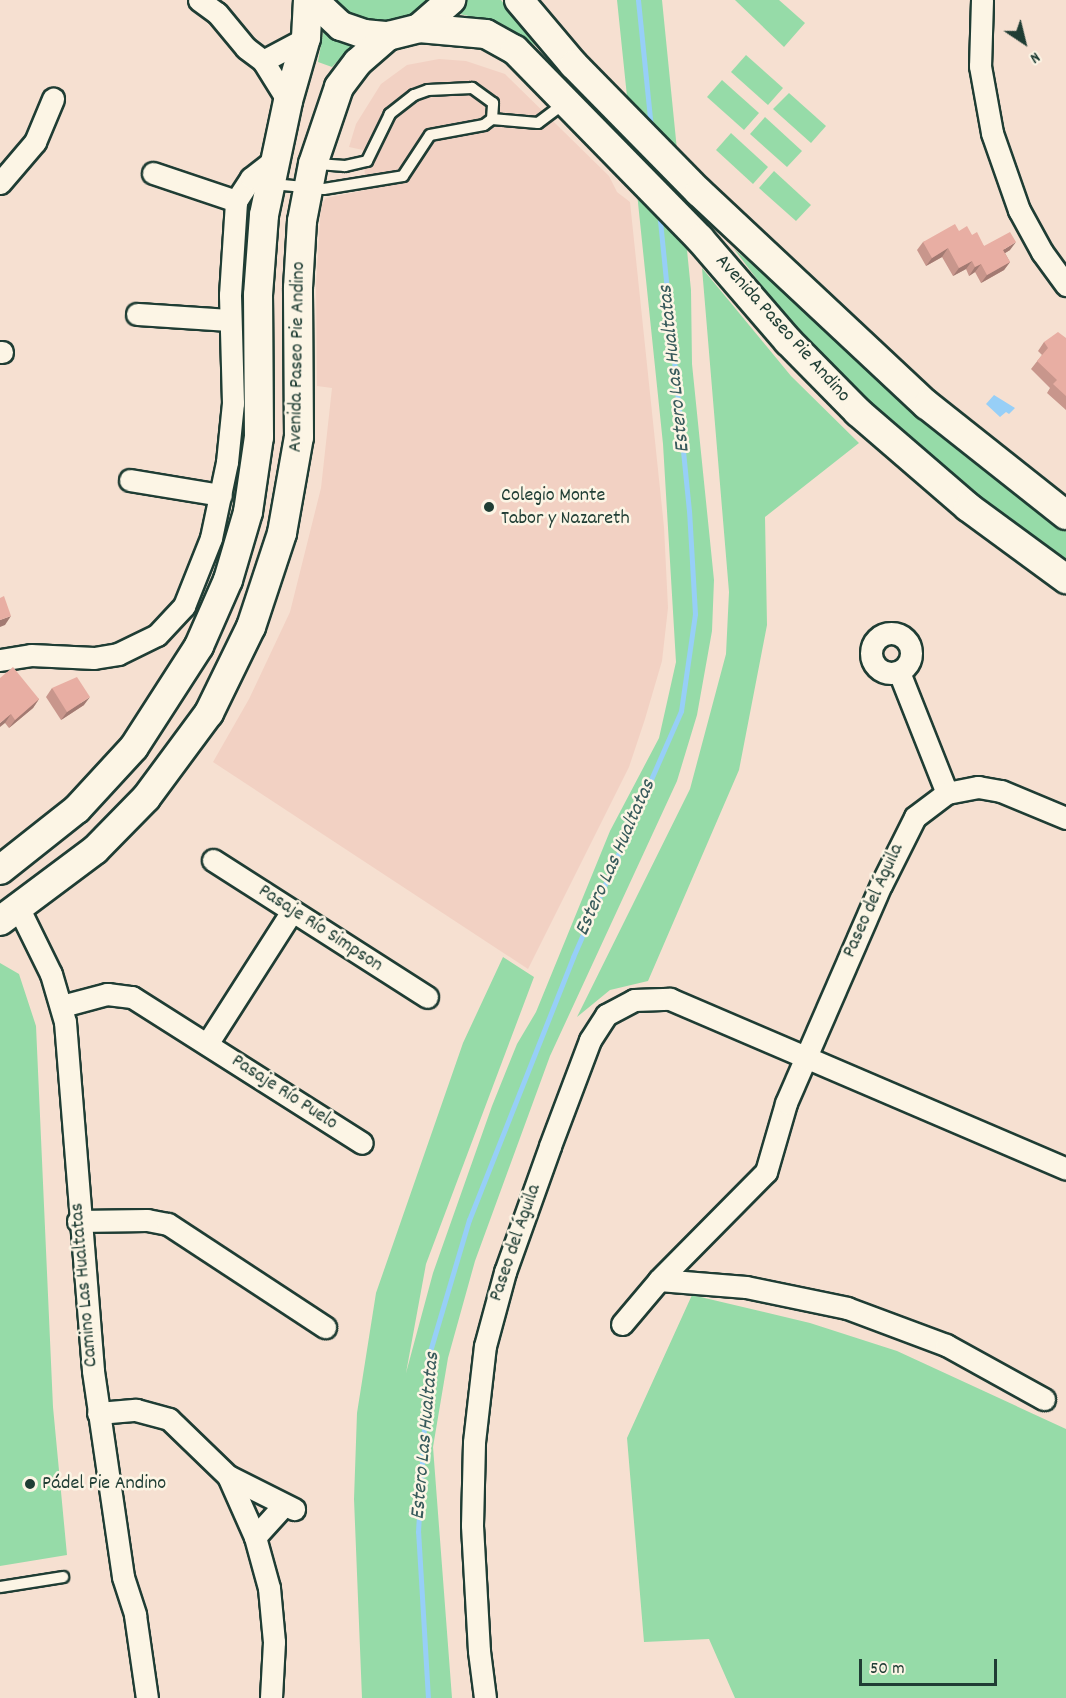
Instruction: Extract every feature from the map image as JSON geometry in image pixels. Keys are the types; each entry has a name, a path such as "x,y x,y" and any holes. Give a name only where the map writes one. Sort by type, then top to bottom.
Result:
{"street":[{"path":"199,0 217,12 246,48 263,61 288,101"},
{"name":"Avenida Paseo Pie Andino","path":"0,870 58,826 116,769 166,701 219,603 242,535 256,463 261,381 259,262 272,172 288,101 306,38 308,0"},
{"path":"313,0 341,26 364,34 388,36 419,28 451,0"},
{"name":"Avenida Paseo Pie Andino","path":"519,0 612,103 699,192 927,405 1066,515"},
{"path":"982,0 980,66 992,133 1018,210 1041,252 1066,285"},
{"name":"Avenida Paseo Pie Andino","path":"419,28 460,29 496,38 515,50 700,239 788,341 858,412 968,507 1066,579"},
{"name":"Avenida Paseo Pie Andino","path":"9,915 95,850 165,776 209,713 251,627 282,533 299,437 298,288 310,176 339,87 358,62 388,36"},
{"path":"263,61 306,38"},
{"path":"0,183 36,142 53,99"},
{"path":"0,660 31,655 107,657 157,635 177,616 195,583 220,495 232,420 230,320 236,201 251,178 272,172"},
{"path":"153,173 236,201"},
{"path":"137,314 230,320"},
{"path":"130,480 220,495"},
{"path":"899,672 947,793"},
{"name":"Paseo del Águila","path":"622,1324 659,1280 760,1183 806,1057 906,829 925,807 947,793 990,788 1066,818"},
{"name":"Pasaje Río Simpson","path":"213,860 427,997"},
{"name":"Camino Las Hualtatas","path":"0,882 9,915 43,955 62,1006 69,1057 78,1221 98,1413 123,1577 135,1615 147,1698"},
{"path":"207,1044 292,911"},
{"name":"Pasaje Río Puelo","path":"62,1006 107,994 124,994 362,1143"},
{"name":"Paseo del Águila","path":"485,1698 479,1651 472,1525 480,1379 505,1272 590,1040 599,1022 614,1009 634,1000 657,997 682,1004 1066,1169"},
{"path":"78,1221 147,1220 168,1224 325,1327"},
{"path":"659,1280 746,1287 847,1308 946,1345 1044,1399"},
{"path":"98,1413 136,1410 169,1419 191,1436 228,1476 255,1537 271,1602 274,1642 271,1698"},
{"path":"228,1476 288,1507 255,1537"}],"lane":[{"path":"375,180 367,161 390,114 414,95 428,90 460,86 478,91 493,103 492,119"},
{"path":"310,176 324,189 408,173 422,142 430,135 484,125 492,119 538,123 567,102"},
{"path":"272,172 310,176 367,161"},
{"path":"0,1587 63,1577"}],"shaded area":[{"name":"Colegio Monte Tabor y Nazareth","path":"439,59 466,61 505,74 609,176 617,192 630,202 664,527 668,608 662,661 645,719 629,767 528,969 213,762 249,699 290,612 321,488 332,388 317,386 316,285 321,205 326,198 366,190 363,150 349,147 356,124 381,84 407,65"}],"green space":[{"path":"323,0 440,0 418,20 372,29"},
{"path":"465,0 501,0 536,46 500,23 455,13"},
{"path":"617,0 662,0 691,290 692,364 714,580 712,631 697,715 677,781 550,1056 475,1261 448,1358 433,1447 452,1698 362,1698 354,1499 357,1413 376,1293 463,1043 503,957 534,977 426,1264 406,1373 433,1273 492,1106 517,1044 536,1012 610,831 659,738 676,662 663,444"},
{"path":"735,0 779,0 805,23 784,47"},
{"path":"324,27 356,43 332,67 318,62"},
{"path":"746,55 783,88 768,105 731,72"},
{"path":"722,80 759,113 744,130 707,97"},
{"path":"789,93 826,126 811,143 773,109"},
{"path":"765,117 802,151 787,167 750,134"},
{"path":"731,133 768,167 753,184 716,150"},
{"path":"774,171 811,205 796,221 759,188"},
{"path":"734,249 1066,527 1066,566 940,471 813,353"},
{"path":"702,268 791,376 859,443 765,517 767,625 739,770 648,981 610,990 577,1017 690,789 726,654 729,592"},
{"path":"0,963 19,974 36,1026 53,1407 67,1555 0,1566"},
{"path":"692,1295 810,1323 897,1351 1066,1429 1066,1698 735,1698 709,1639 644,1642 627,1438"}],"water":[{"path":"994,395 1015,408 1009,414 1006,412 1000,417 986,404"}],"building":[{"path":"955,224 959,231 967,226 972,235 977,232 984,246 1010,232 1016,242 1003,250 1010,262 987,275 981,264 975,267 972,261 959,268 948,248 932,258 923,242"},
{"path":"1058,332 1066,338 1066,396 1053,384 1057,380 1037,361 1048,348 1044,342"},
{"path":"4,596 11,616 0,620 0,598"},
{"path":"13,667 39,699 15,720 11,714 0,723 0,678"},
{"path":"77,677 90,697 67,712 52,688"}],"waterway":[{"name":"Estero Las Hualtatas","path":"638,0 651,128"},
{"name":"Estero Las Hualtatas","path":"428,1698 418,1532 428,1358 469,1220 573,957 681,711 695,614 689,511 659,212"}],"place":[{"name":"Colegio Monte Tabor y Nazareth","path":"489,507"},
{"name":"Pádel Pie Andino","path":"30,1484"}]}
